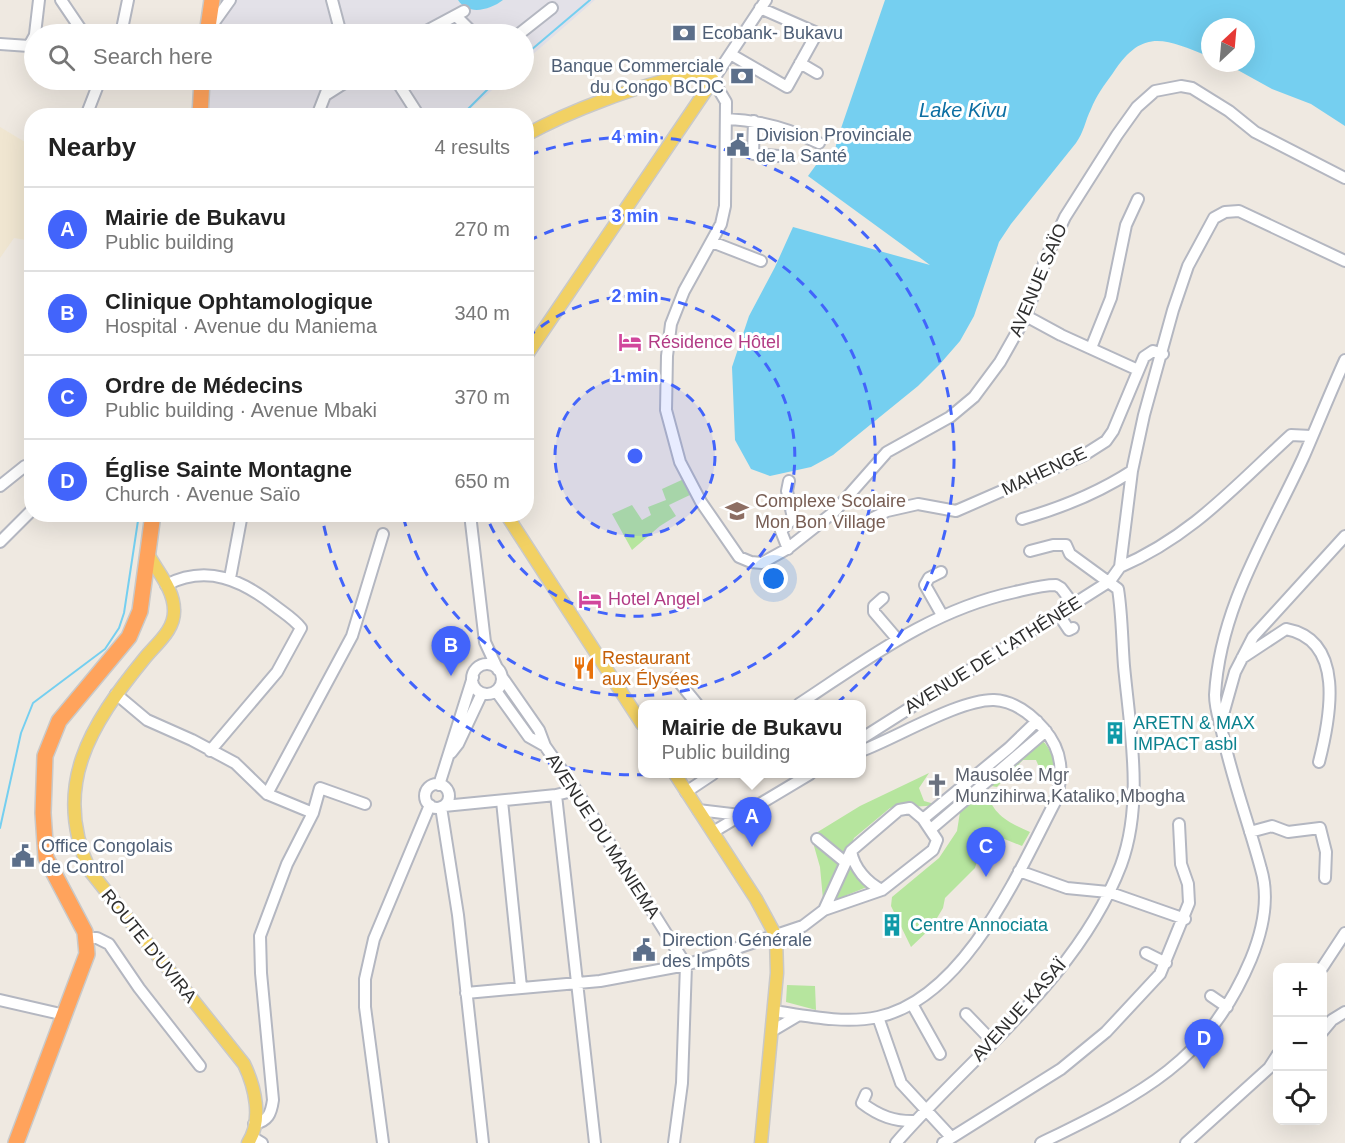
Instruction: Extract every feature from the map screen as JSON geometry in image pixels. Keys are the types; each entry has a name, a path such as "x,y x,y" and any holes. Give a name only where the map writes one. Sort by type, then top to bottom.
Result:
{"highway":[{"path":"208,24 212,0"},
{"path":"200,108 201,90"},
{"path":"15,1143 87,954 87,938 46,858 43,813 45,756 58,721 129,638 140,610 152,522"}],"main road":[{"path":"534,131 563,118 687,76 704,76 713,80 534,344"},
{"path":"511,522 638,718"},
{"name":"ROUTE D'UVIRA","path":"149,556 173,601 172,624 116,694 96,726 80,762 73,800 79,847 90,872 114,904 244,1064 257,1102 254,1137"},
{"path":"677,778 776,936 777,973 761,1143"}],"street":[{"path":"36,24 39,0"},
{"path":"61,0 77,24"},
{"path":"123,24 128,0"},
{"path":"213,24 230,0"},
{"path":"332,0 338,24"},
{"path":"713,80 732,55 763,4 817,33 787,87 732,55"},
{"path":"532,24 552,8"},
{"path":"440,24 460,13 467,24"},
{"path":"0,44 24,46"},
{"path":"800,63 817,73"},
{"name":"AVENUE SAÏO","path":"713,80 726,102 725,206 721,224 684,291 671,324 665,381 670,430 680,462 693,488 739,557 762,563 788,549 834,512 887,452 950,417 969,402 1000,362 1026,316 1046,258 1065,217 1130,116 1155,91 1181,86 1192,88 1229,111 1255,132 1345,178"},
{"path":"87,108 95,90"},
{"path":"321,108 328,90"},
{"path":"327,94 333,90"},
{"path":"402,90 414,108"},
{"path":"726,120 754,121 800,133 819,143"},
{"path":"754,121 753,154 779,156"},
{"path":"1091,348 1111,298 1126,225 1138,199"},
{"path":"1120,567 1132,471 1144,415 1163,354 1173,310 1188,266 1214,218 1225,212 1239,211 1345,261"},
{"path":"712,242 761,261"},
{"path":"1026,316 1138,370"},
{"name":"MAHENGE","path":"873,518 887,511 918,504 951,512 956,511 1084,455 1106,441 1113,431 1138,370 1149,353 1153,351 1163,354"},
{"path":"1041,1143 1107,1112 1145,1090 1202,1040 1227,1007 1249,964 1263,920 1265,886 1233,781 1215,695 1228,620 1262,536 1303,457 1345,360"},
{"path":"1120,567 1151,553 1197,523 1291,435 1311,436"},
{"path":"0,486 24,466"},
{"path":"1022,519 1054,510 1093,494 1132,471"},
{"path":"788,549 780,531 794,518 787,491 789,481"},
{"path":"0,542 24,518"},
{"path":"230,578 240,522"},
{"path":"451,753 451,742 485,642 471,522"},
{"path":"267,794 352,636 383,534"},
{"path":"1218,716 1224,711 1234,672 1253,637 1345,536"},
{"path":"1030,551 1053,545 1066,545 1070,554 1110,581"},
{"name":"AVENUE DE L'ATHÉNÉE","path":"866,736 1059,615 1110,581 1120,567"},
{"path":"941,572 929,578 925,585 942,615"},
{"path":"166,585 188,576 230,578 263,596 299,625 301,630 278,672 210,751"},
{"name":"AVENUE KASAÏ","path":"896,1143 1057,973 1108,892 1121,864 1127,836 1133,770 1120,598 1118,589 1110,581"},
{"path":"807,700 898,640 942,615 981,599 1046,585 1061,588 1074,605"},
{"path":"883,598 874,606 874,612 898,640"},
{"path":"1059,615 1069,630 1073,628"},
{"path":"1242,658 1286,629 1310,636 1322,649 1333,672 1333,687 1319,762"},
{"name":"AVENUE DU MANIEMA","path":"485,642 500,673 539,730 545,746 576,790 686,965"},
{"path":"474,674 489,665 500,673 496,691 529,737 545,746"},
{"path":"474,674 474,686 482,693 496,691"},
{"path":"675,677 693,700"},
{"path":"439,785 451,753 458,744 482,693"},
{"path":"116,694 147,720 235,763 267,794 313,813"},
{"path":"774,1011 834,1019 878,1017 912,1004 958,964 984,933 1019,871 1059,788 1061,760 1058,747 1037,721 1016,706 1005,702 982,700 866,749"},
{"path":"1013,752 1037,721"},
{"path":"923,819 979,780 1013,752 1046,731"},
{"path":"686,792 707,778"},
{"path":"713,832 803,778"},
{"path":"931,829 979,780"},
{"path":"383,1143 365,1007 365,977 374,939 438,806 448,796 445,789 439,785 431,786 426,792 426,800 438,806 556,795 576,790"},
{"path":"254,1137 270,1114 273,1100 261,973 260,936 287,864 313,813 320,788 365,804"},
{"path":"556,795 595,1143"},
{"path":"502,801 521,987"},
{"path":"438,806 453,872 483,1143"},
{"path":"466,993 626,977 686,965 803,926 824,910 882,890 933,850 937,840 923,819 910,808 899,810 851,851 824,910"},
{"path":"698,810 740,815"},
{"path":"878,1017 901,1083 926,1109 947,1140 1039,1085 1106,1032 1147,991 1166,963 1185,919 1190,894 1181,864 1179,824"},
{"path":"1250,832 1272,826 1288,832 1320,828 1326,852 1326,878"},
{"path":"817,840 845,862"},
{"path":"851,851 853,862 872,885 882,890"},
{"path":"1019,871 1067,888 1108,892 1185,919"},
{"path":"1325,963 1345,933"},
{"path":"87,938 97,938 109,944 139,988 200,1066"},
{"path":"1146,953 1166,963"},
{"path":"674,1143 682,1083 686,965"},
{"path":"1211,996 1227,1007"},
{"path":"0,1000 65,1015"},
{"path":"912,1004 940,1054"},
{"path":"1327,1027 1332,1020 1345,1012"},
{"path":"966,1014 992,1041"},
{"path":"772,1031 799,1015"},
{"path":"1186,1143 1269,1068 1273,1062"},
{"path":"866,1094 862,1103 889,1119 900,1122 916,1121"}],"shaded area":[{"path":"209,0 458,0 461,4 499,3 503,0 595,0 534,53 534,24 206,24"},
{"path":"199,90 492,90 471,108 198,108"},
{"path":"0,127 24,141 24,240 14,238 0,258"}],"green space":[{"path":"686,478 692,494 669,505 676,516 660,526 632,550 612,514 632,505 642,520 651,515 648,507 666,500 662,489"},
{"path":"1033,734 1045,744 1052,756 1058,786 1043,776 1036,760 1023,760 997,787 991,786 987,790 992,805 1002,817 1030,832 1022,846 992,834 983,839 975,868 945,898 943,908 931,928 911,947 891,906 892,897 939,858 957,831 960,812"},
{"path":"929,773 919,788 924,801 938,805 913,807 902,805 890,808 854,838 827,905 853,862 872,885 847,895 824,910 820,867 814,846 816,833 860,806"},
{"path":"787,985 815,986 816,1010 786,1002"}],"water":[{"path":"458,0 503,0 486,9 473,10 462,5"},
{"name":"Lake Kivu","path":"885,0 1345,0 1345,126 1311,104 1272,89 1241,72 1255,72 1255,18 1201,18 1201,53 1180,45 1156,41 1145,43 1134,49 1124,58 1098,95 1076,143 999,242 974,316 960,341 918,386 833,455 811,467 770,476 751,469 735,440 732,367 749,316 793,227 930,265 808,176 816,165 829,163 834,156 837,140"}],"waterway":[{"path":"534,48 590,0"},
{"path":"469,108 487,90"},
{"path":"0,828 21,733 33,703 105,649 119,628 124,613 138,522"}],"place":[{"name":"Ecobank- Bukavu","path":"684,33"},
{"name":"Banque Commerciale du Congo BCDC","path":"742,76"},
{"name":"Division Provinciale de la Santé","path":"738,145"},
{"name":"Résidence Hôtel","path":"630,342"},
{"name":"Complexe Scolaire Mon Bon Village","path":"737,511"},
{"name":"Hotel Angel","path":"590,599"},
{"name":"Restaurant aux Élysées","path":"584,668"},
{"name":"Clinique Ophtamologique","path":"451,676"},
{"name":"ARETN & MAX IMPACT asbl","path":"1115,733"},
{"name":"Mausolée Mgr Munzihirwa,Kataliko,Mbogha","path":"937,785"},
{"name":"Mairie de Bukavu","path":"752,847"},
{"name":"Office Congolais de Control","path":"23,856"},
{"name":"Ordre de Médecins","path":"986,877"},
{"name":"Centre Annociata","path":"892,925"},
{"name":"Direction Générale des Impôts","path":"644,950"},
{"name":"Église Sainte Montagne","path":"1204,1069"}]}
